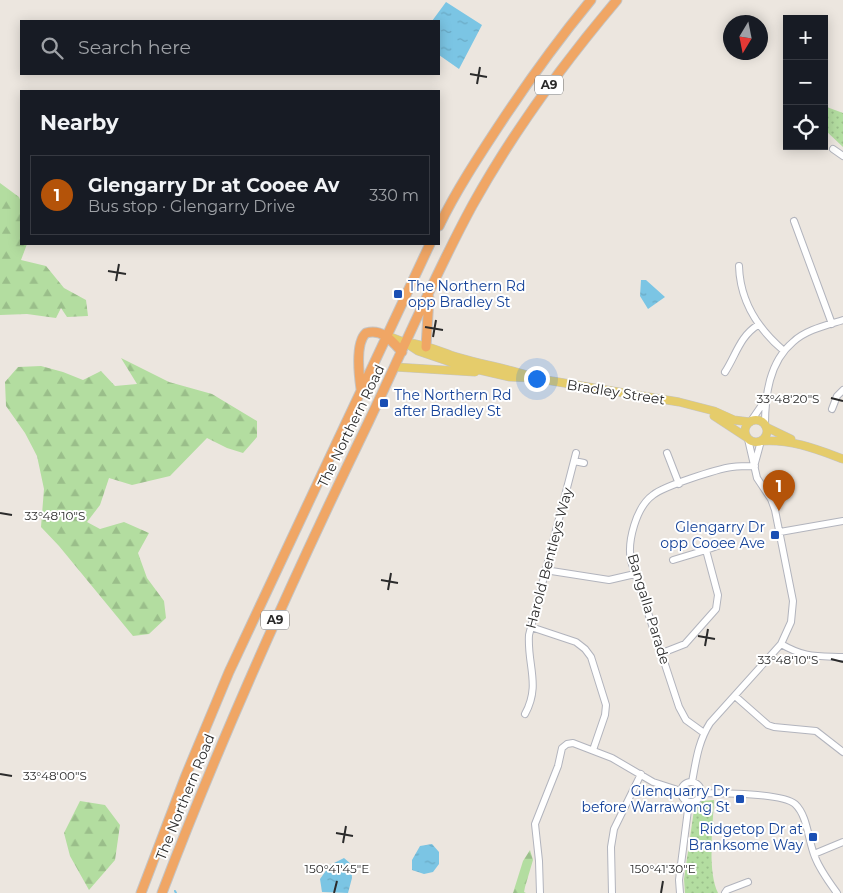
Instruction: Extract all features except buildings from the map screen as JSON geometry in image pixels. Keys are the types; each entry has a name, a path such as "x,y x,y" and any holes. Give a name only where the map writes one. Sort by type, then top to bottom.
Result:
{"highway":[{"name":"A9","path":"440,224 464,179 514,103 542,63 591,0"},
{"name":"The Northern Road","path":"162,893 251,672 469,212 521,125 567,61 617,0"},
{"name":"The Northern Road","path":"141,893 186,775 229,672 430,245"},
{"path":"426,347 429,293"},
{"path":"361,389 358,373 362,338 366,333 372,331 386,336 402,352"}],"main road":[{"name":"Bradley Street","path":"386,336 406,343 418,344 458,358 511,370 534,378"},
{"name":"Bradley Street","path":"406,343 424,353 489,373 510,377 534,378 680,402 714,411 734,420 751,422"},
{"path":"395,366 489,373"},
{"name":"Bradley Street","path":"698,407 747,438"},
{"path":"802,445 759,421 751,422 745,427 747,438 754,442 782,440 843,459"},
{"path":"762,441 767,433 765,426"}],"street":[{"path":"833,149 843,156"},
{"path":"794,221 832,324"},
{"path":"739,266 741,283 758,325 784,351"},
{"path":"751,422 765,400 776,364 784,351 794,340 843,320"},
{"path":"725,372 742,340 749,331 758,325"},
{"path":"832,409 837,396 843,390"},
{"path":"765,400 765,426"},
{"path":"692,782 697,753 704,733 734,696 782,644 788,631 793,611 780,532 773,505 760,483 747,438"},
{"path":"755,465 762,441"},
{"name":"Harold Bentleys Way","path":"525,714 532,700 534,676 528,645 530,627 576,453"},
{"path":"667,453 678,484"},
{"path":"574,461 584,463"},
{"name":"Bangalla Parade","path":"704,733 683,716 635,574 630,554 630,544 642,507 653,494 731,467 755,465"},
{"path":"780,532 843,521"},
{"path":"673,560 723,544"},
{"path":"662,653 685,644 714,613 717,607 718,595 706,550"},
{"path":"546,570 609,580 635,574"},
{"path":"530,627 576,642 585,649 591,658 606,705 605,715 594,750"},
{"path":"782,644 805,655 843,657"},
{"path":"734,696 768,725 777,728 813,730 822,734 841,750 843,742"},
{"path":"540,893 535,826 548,795 563,747 569,743 594,750 617,760 653,782 681,791"},
{"path":"612,893 611,847 614,829 641,774"},
{"path":"692,782 699,786 701,793 697,800 689,802 683,798 681,791 686,784 692,782"},
{"path":"701,793 778,797 790,800 802,814 818,864 837,893"},
{"path":"680,893 679,880 689,802"},
{"path":"814,854 843,842"},
{"path":"725,893 727,890 748,882"}],"green space":[{"path":"828,107 843,113 843,147 828,133"},
{"path":"0,183 20,200 20,245 27,245 21,260 46,266 64,288 86,300 88,316 67,317 61,308 56,318 27,314 0,315"},
{"path":"121,358 169,382 212,394 257,421 257,437 243,453 227,448 207,438 170,476 132,485 109,478 100,505 87,522 100,529 124,522 149,533 138,553 147,578 164,601 166,618 149,634 133,636 59,546 41,527 44,489 37,456 25,433 6,406 5,382 18,367 41,366 83,380 101,371 115,386 137,384"},
{"path":"714,800 712,860 718,893 685,893 684,879 694,810 700,801"},
{"path":"80,801 105,805 120,825 115,860 89,890 70,856 64,833"},
{"path":"530,850 533,860 525,887 524,892 526,893 513,893 523,861"}],"water":[{"path":"446,2 482,25 459,69 440,56 440,20 433,20"},
{"path":"641,280 646,280 665,297 648,309 640,296"},
{"path":"432,844 439,852 439,864 433,872 424,874 412,870 412,860 420,846"},
{"path":"344,858 351,864 352,878 348,893 322,892 320,879 330,865"}],"place":[{"name":"The Northern Rd opp Bradley St","path":"398,294"},
{"name":"The Northern Rd after Bradley St","path":"384,403"},
{"name":"Glengarry Dr at Cooee Av","path":"779,511"},
{"name":"Glengarry Dr opp Cooee Ave","path":"775,535"},
{"name":"Glenquarry Dr before Warrawong St","path":"740,799"},
{"name":"Ridgetop Dr at Branksome Way","path":"813,837"}]}
